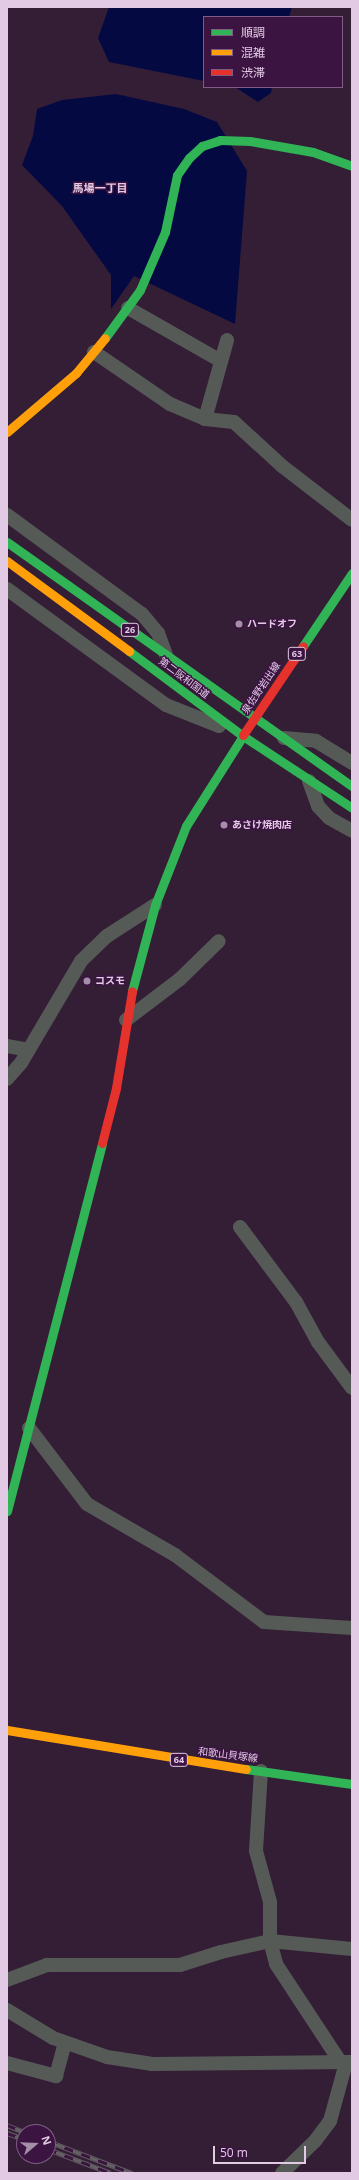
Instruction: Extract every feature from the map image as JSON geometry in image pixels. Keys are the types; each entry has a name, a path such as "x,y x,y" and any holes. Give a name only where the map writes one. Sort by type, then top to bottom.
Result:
{"main road":[{"path":"7,432 76,373 128,308 140,290 165,232 177,175 189,158 202,146 220,140 250,141 313,152 352,166"},
{"name":"第二阪和国道","path":"17,536 166,655 280,737 352,786"},
{"name":"第二阪和国道","path":"7,561 243,736 352,808"},
{"name":"泉佐野岩出線","path":"7,1511 30,1428 116,1088 131,993 154,905 186,826 254,718 352,573"},
{"name":"和歌山貝塚線","path":"7,1730 166,1758 261,1770 352,1784"}],"street":[{"path":"128,308 221,361"},
{"path":"205,419 227,340"},
{"path":"94,352 170,404 205,419 234,422 282,466 352,520"},
{"path":"7,515 17,536 142,614 158,633 166,655"},
{"path":"7,589 166,705 243,736"},
{"path":"280,737 316,741 352,763"},
{"path":"309,781 318,806 329,818 352,830"},
{"path":"7,1079 29,1050 81,961 107,936 154,905"},
{"path":"126,1020 180,979 219,941"},
{"path":"7,1046 29,1050"},
{"path":"240,1227 296,1302 318,1342 352,1388"},
{"path":"30,1428 87,1504 175,1555 264,1622 352,1628"},
{"path":"261,1770 256,1851 270,1902 270,1941 276,1964 346,2063"},
{"path":"7,1980 47,1965 180,1965 221,1952 270,1941 352,1949"},
{"path":"7,2010 53,2038 107,2057 152,2064 346,2063"},
{"path":"7,2062 56,2076 65,2043"},
{"path":"282,2173 315,2141 330,2121 346,2063"}],"shaded area":[{"path":"109,7 292,7 289,16 203,16 203,81 109,62 98,38"},
{"path":"237,88 272,88 271,93 258,102"},
{"path":"116,94 184,109 217,122 247,171 235,324 134,276 111,309 111,275 62,206 22,165 33,136 37,109 62,100"}],"railway":[{"path":"7,2125 16,2129"},
{"path":"7,2133 16,2136"},
{"path":"56,2144 132,2173"},
{"path":"56,2152 111,2173"}],"traffic: fast":[{"path":"105,338 140,290 165,232 177,175 189,158 202,146 220,140 250,141 313,152 352,166"},
{"path":"7,542 352,786"},
{"path":"303,646 352,573"},
{"path":"129,651 243,736 352,808"},
{"path":"132,991 155,905 186,826 243,736"},
{"path":"7,1511 102,1143"},
{"path":"246,1769 352,1784"}],"traffic: slow":[{"path":"7,432 76,373 105,338"},
{"path":"7,561 129,651"},
{"path":"7,1730 246,1769"}],"traffic: jam":[{"path":"243,735 303,646"},
{"path":"102,1143 116,1088 132,991"}],"place":[{"name":"ハードオフ","path":"239,624"},
{"name":"あさけ焼肉店","path":"224,825"},
{"name":"コスモ","path":"87,981"}],"district":[{"name":"馬場一丁目","path":"100,188"}]}
